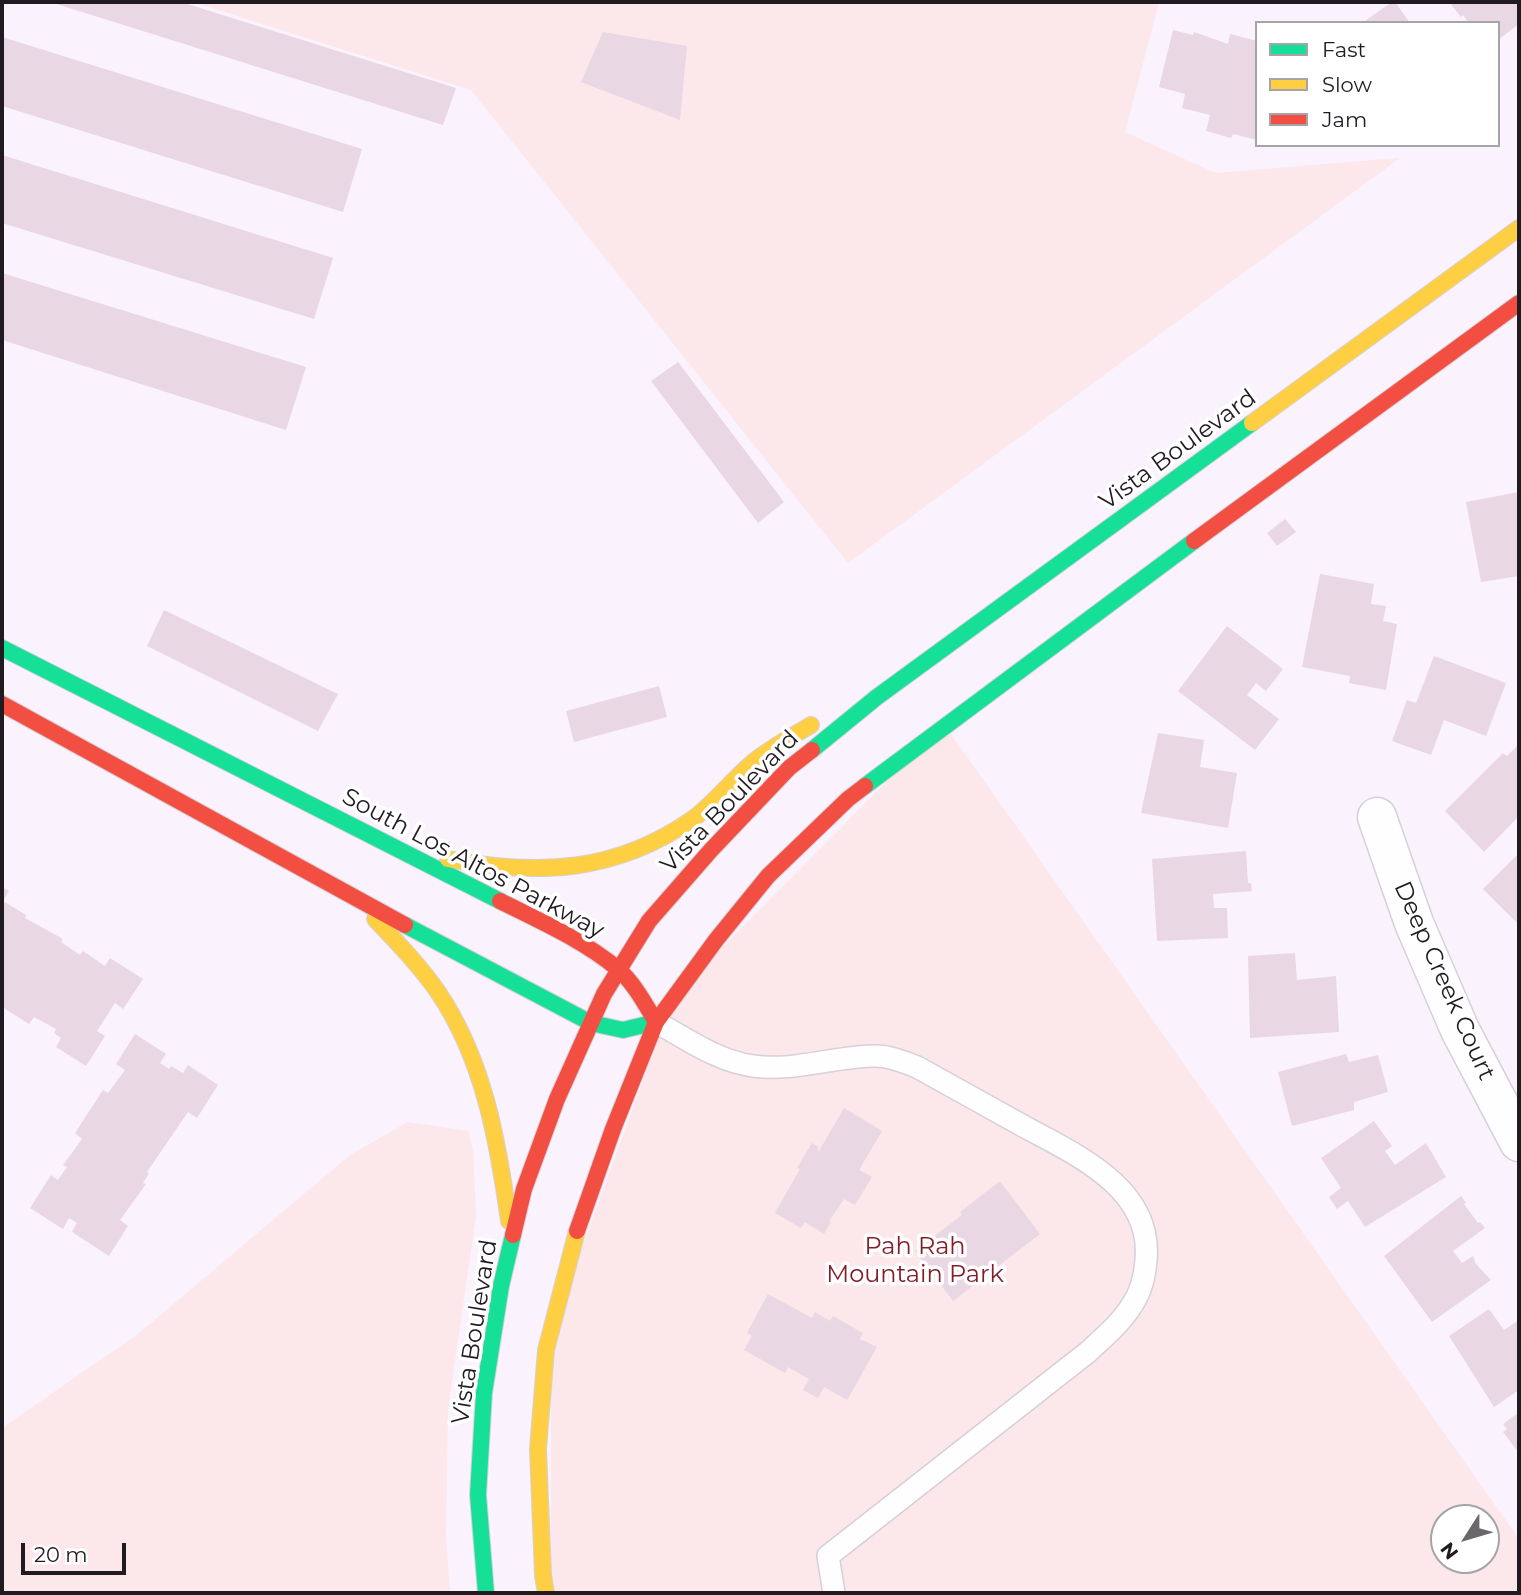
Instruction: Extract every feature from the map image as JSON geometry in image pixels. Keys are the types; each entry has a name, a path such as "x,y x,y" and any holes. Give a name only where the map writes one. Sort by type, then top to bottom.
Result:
{"main road":[{"name":"Vista Boulevard","path":"486,1593 478,1495 484,1392 501,1286 524,1189 552,1112 604,994 649,921 711,850 789,768 877,697 1519,228"},
{"path":"546,1593 542,1575 538,1450 546,1350 577,1232 613,1129 656,1022 716,940 768,876 848,799 963,711 1519,303"},
{"path":"399,849 492,869 541,870 589,866 628,854 661,839 695,816 764,754 957,638"},
{"name":"South Los Altos Parkway","path":"2,648 573,938 619,970 641,996 656,1022"},
{"path":"2,704 591,1023 623,1030 656,1022"},
{"path":"355,897 414,960 447,1005 473,1056 500,1154 512,1240"}],"street":[{"name":"Deep Creek Court","path":"1377,817 1414,923 1460,1030 1519,1142"}],"lane":[{"path":"656,1022 719,1058 753,1066 804,1066 878,1056 917,1067 1096,1168 1130,1200 1141,1217 1147,1236 1145,1273 1133,1304 1123,1318 1088,1352 828,1556 834,1593"}],"green space":[{"path":"193,2 1159,2 1125,132 1215,173 1400,158 848,563 471,90"},
{"name":"Pah Rah Mountain Park","path":"944,724 1494,1504 1430,1504 1430,1574 1500,1574 1500,1512 1519,1539 1519,1593 551,1593 551,1332 674,996"},
{"path":"408,1122 468,1131 473,1149 476,1216 448,1409 446,1537 450,1593 2,1593 2,1428 138,1334 350,1155"}],"building":[{"path":"50,2 181,2 456,88 443,125"},
{"path":"1395,2 1409,21 1365,21"},
{"path":"1449,2 1519,2 1519,24 1500,38 1500,21 1468,21 1463,15 1461,17"},
{"path":"1173,30 1193,35 1194,32 1228,44 1230,34 1255,40 1255,140 1233,134 1231,138 1206,131 1210,115 1182,108 1185,94 1159,87"},
{"path":"603,32 687,46 680,120 581,82"},
{"path":"2,37 362,149 343,212 2,106"},
{"path":"2,155 333,258 314,319 2,223"},
{"path":"2,273 306,367 286,430 2,340"},
{"path":"678,362 784,502 758,523 651,381"},
{"path":"1519,492 1519,576 1481,582 1466,502"},
{"path":"1285,519 1296,532 1277,546 1267,533"},
{"path":"1320,574 1374,584 1371,604 1386,606 1383,621 1397,624 1386,690 1349,683 1350,676 1302,667"},
{"path":"164,610 338,694 318,731 147,646"},
{"path":"1227,626 1283,669 1266,691 1256,683 1247,695 1279,719 1255,750 1178,691"},
{"path":"1434,656 1506,683 1486,736 1444,720 1431,755 1392,741 1407,700 1416,703"},
{"path":"659,686 667,717 574,742 566,711"},
{"path":"1158,733 1204,740 1200,767 1237,773 1228,828 1141,813"},
{"path":"1519,744 1519,816 1484,852 1445,811 1503,753 1507,756"},
{"path":"1246,851 1248,883 1251,883 1252,891 1213,894 1214,908 1227,908 1228,938 1157,941 1152,859"},
{"path":"1519,853 1519,925 1483,889"},
{"path":"2,887 9,891 3,901 26,915 25,918 63,939 61,942 80,955 83,951 105,966 110,958 143,979 123,1009 115,1003 97,1031 105,1036 86,1066 56,1047 61,1038 54,1033 56,1029 34,1017 29,1024 2,1007"},
{"path":"1295,953 1297,980 1336,976 1339,1032 1250,1038 1248,956"},
{"path":"135,1034 166,1054 160,1063 169,1069 171,1066 183,1073 188,1065 218,1085 197,1118 188,1112 147,1172 149,1173 143,1183 146,1184 120,1220 128,1226 109,1256 72,1232 77,1223 69,1218 63,1229 30,1208 51,1175 58,1180 67,1167 63,1165 82,1139 75,1133 103,1090 108,1093 125,1070 116,1064"},
{"path":"1346,1054 1349,1062 1378,1055 1388,1092 1354,1102 1354,1110 1292,1126 1278,1072"},
{"path":"844,1108 882,1131 859,1170 872,1177 855,1205 844,1199 829,1221 831,1222 824,1234 805,1222 801,1228 775,1213 812,1143 819,1147 819,1151"},
{"path":"1374,1121 1392,1146 1385,1151 1395,1165 1426,1143 1446,1177 1365,1227 1348,1201 1337,1209 1329,1197 1341,1188 1321,1158"},
{"path":"1000,1181 1040,1234 953,1301 915,1251"},
{"path":"1461,1196 1478,1223 1485,1228 1453,1251 1462,1263 1473,1256 1476,1264 1491,1280 1432,1322 1384,1256"},
{"path":"768,1294 812,1318 815,1312 830,1321 833,1316 863,1333 860,1339 877,1347 847,1400 824,1387 818,1398 803,1390 809,1379 788,1367 785,1373 744,1350 752,1336 747,1333"},
{"path":"1489,1309 1504,1330 1519,1320 1519,1390 1494,1407 1449,1336"},
{"path":"1519,1412 1519,1453 1503,1432 1507,1429 1503,1424"}],"traffic: fast":[{"path":"812,750 877,697 1252,423"},
{"path":"865,786 1194,541"},
{"path":"2,648 500,901"},
{"path":"405,925 591,1023 623,1030 656,1022"},
{"path":"486,1593 478,1495 484,1393 501,1286 513,1235"}],"traffic: slow":[{"path":"1252,423 1519,228"},
{"path":"448,859 513,868 545,868 576,866 635,850 694,818 752,763 811,725"},
{"path":"375,919 431,982 454,1018 467,1045 487,1102 509,1221"},
{"path":"546,1593 538,1449 546,1350 577,1231"}],"traffic: jam":[{"path":"1194,541 1519,303"},
{"path":"2,704 405,925"},
{"path":"513,1235 524,1189 557,1099 604,994 649,921 711,850 789,768 812,750"},
{"path":"577,1231 613,1129 656,1022 716,940 768,876 865,786"},
{"path":"500,901 576,940 618,969 634,987 656,1022"}]}
